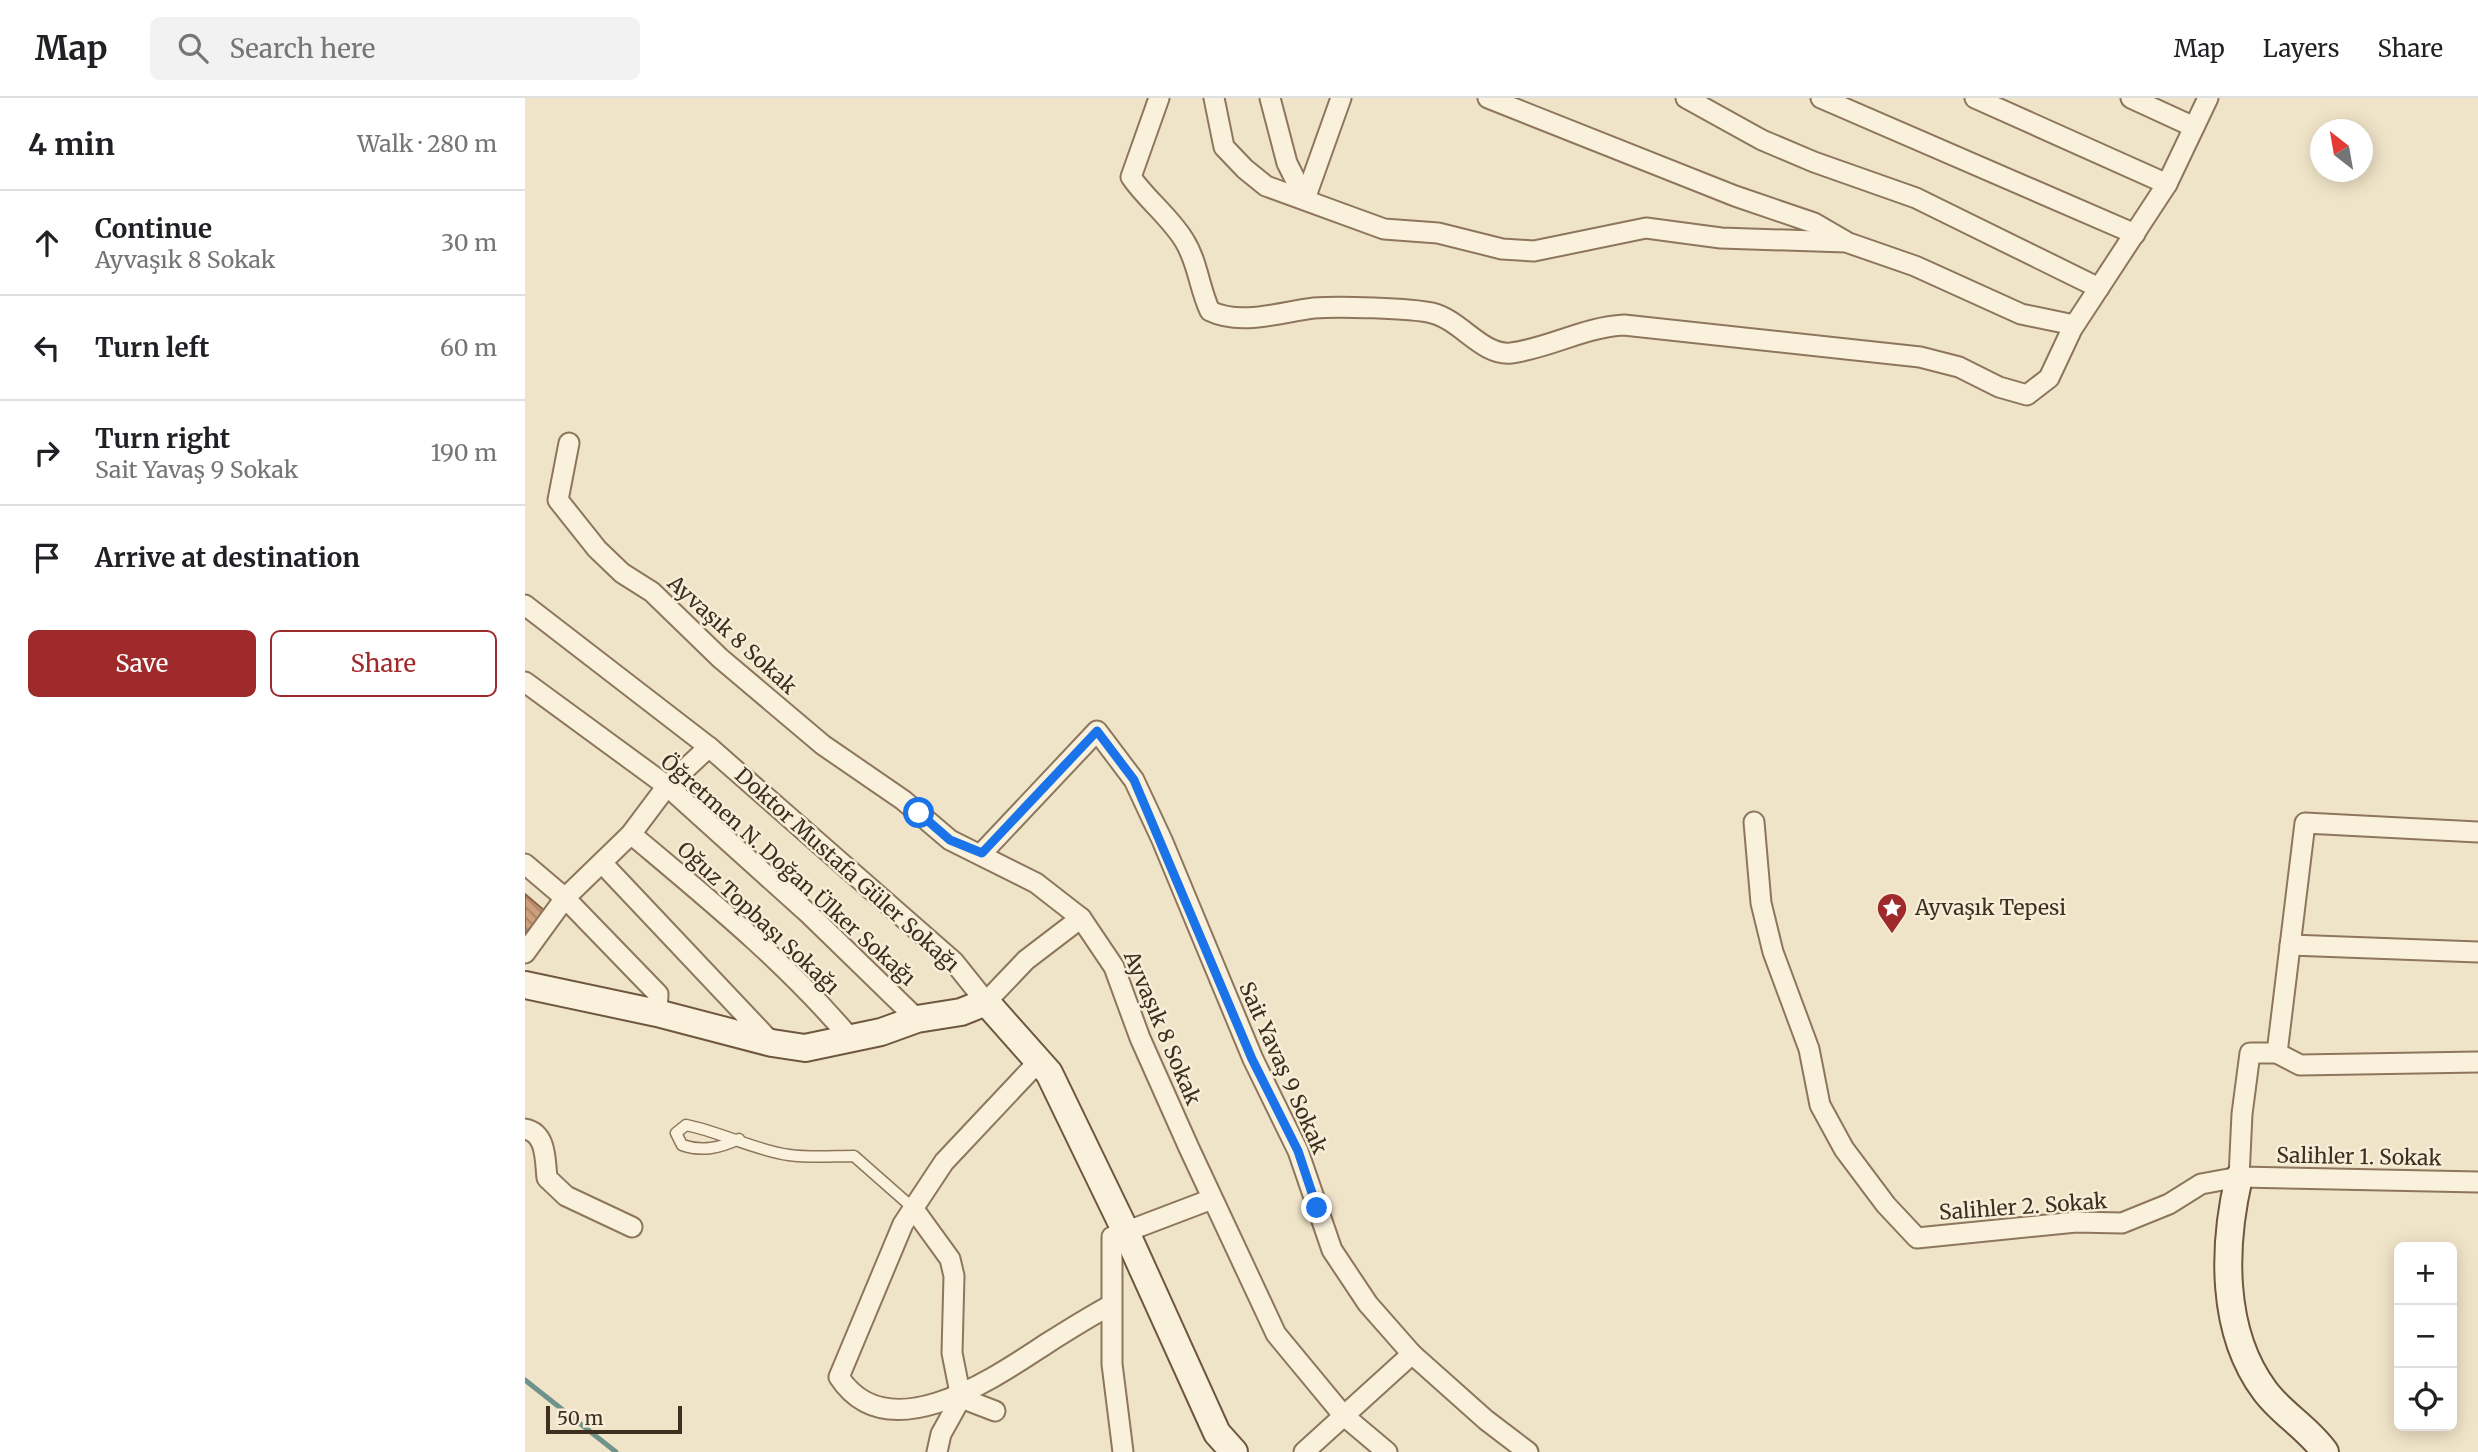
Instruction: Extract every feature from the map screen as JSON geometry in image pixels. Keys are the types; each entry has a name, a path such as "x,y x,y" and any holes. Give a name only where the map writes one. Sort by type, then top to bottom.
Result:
{"street":[{"path":"1159,98 1131,177 1185,241 1197,266 1202,294 1210,311 1225,318 1318,308 1432,313 1462,327 1487,349 1509,353 1599,326 1624,325 1920,357 1959,367 1999,387 2028,395 2049,377 2074,325 2167,184 2208,98"},
{"path":"1214,98 1224,147 1266,186 1384,229 1438,233 1502,249 1534,251 1646,228 1721,237 1846,242"},
{"path":"1270,98 1287,163 1305,199"},
{"path":"1305,199 1341,98"},
{"path":"1488,98 1735,196 1814,223 1846,242 1915,266 2021,314 2074,325"},
{"path":"1686,98 1762,140 1814,162 1916,198 2099,288"},
{"path":"1821,98 2135,234"},
{"path":"1975,98 2167,184"},
{"path":"2131,98 2194,127"},
{"name":"Ayvaşık 8 Sokak","path":"569,443 558,500 597,549 622,573 652,592 720,658 823,745 903,800 950,840 982,853 1036,883 1081,918 1114,967 1140,1038 1276,1334 1343,1415 1387,1452"},
{"name":"Doktor Mustafa Güler Sokağı","path":"525,606 709,747 954,962 1039,1061 1049,1073 1125,1230 1217,1433 1234,1452"},
{"name":"Öğretmen N. Doğan Ülker Sokağı","path":"525,682 667,786 809,914 917,1019"},
{"name":"Sait Yavaş 9 Sokak","path":"982,853 1097,731 1134,780 1162,840 1252,1059 1298,1151 1332,1250 1368,1304 1412,1353 1486,1420 1528,1452"},
{"path":"525,953 565,898 603,864 631,834 667,786 709,747"},
{"name":"Salihler 2. Sokak","path":"1754,822 1764,915 1773,952 1808,1049 1820,1105 1844,1149 1886,1205 1917,1238 2076,1222 2122,1223 2169,1204 2201,1184 2239,1177"},
{"path":"2277,1053 2305,823 2478,832"},
{"name":"Oğuz Topbaşı Sokağı","path":"631,834 735,923 815,998 850,1038"},
{"path":"525,864 565,898 658,994 657,1013"},
{"path":"603,864 772,1044"},
{"path":"525,985 657,1013 772,1044 805,1048 917,1019 961,1012 986,1002 1026,960 1081,918"},
{"path":"2290,945 2478,952"},
{"path":"2325,1452 2265,1391 2251,1368 2238,1331 2226,1251 2239,1177 2242,1114 2250,1053 2277,1053 2301,1065 2478,1062"},
{"path":"1039,1061 944,1162 913,1208 881,1269 839,1377 856,1396 894,1413 919,1412 961,1398 1111,1305"},
{"path":"525,1129 531,1130 544,1144 547,1178 566,1196 632,1227"},
{"name":"Salihler 1. Sokak","path":"2239,1177 2478,1182"},
{"path":"1123,1452 1112,1364 1112,1237 1212,1199"},
{"path":"913,1208 950,1259 954,1276 952,1353 961,1398 941,1434 937,1452"},
{"path":"1304,1452 1412,1353"},
{"path":"961,1398 996,1411"}],"lane":[{"path":"739,1139 724,1146 696,1150 682,1145 676,1133 686,1125 739,1139 789,1155 855,1156 913,1208"}],"building":[{"path":"525,894 545,911 525,934"}],"waterway":[{"path":"525,1380 616,1452"}],"place":[{"name":"Ayvaşık Tepesi","path":"1892,935"}],"route":[{"path":"919,813 950,840 982,853 1097,731 1134,780 1162,840 1252,1059 1298,1151 1317,1208"}]}
